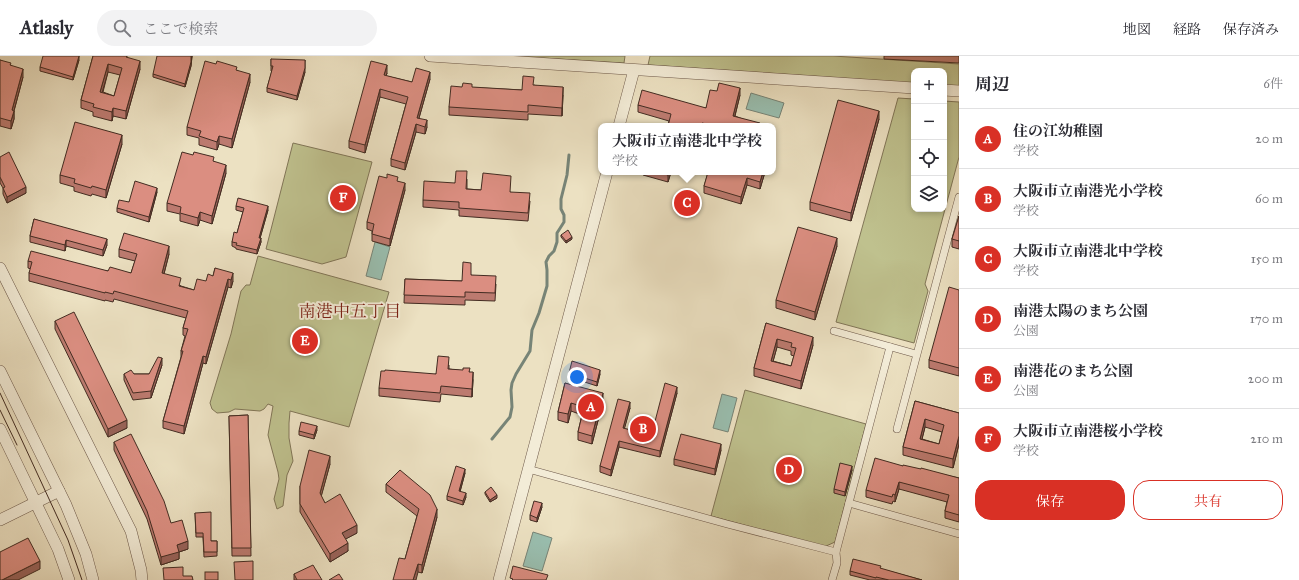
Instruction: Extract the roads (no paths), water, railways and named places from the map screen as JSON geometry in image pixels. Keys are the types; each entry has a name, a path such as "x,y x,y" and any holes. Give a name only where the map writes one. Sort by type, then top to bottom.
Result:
{"street":[{"path":"430,56 911,88"},
{"path":"620,123 634,70"},
{"path":"947,90 959,91"},
{"path":"499,580 606,175"},
{"path":"897,429 959,197"},
{"path":"0,268 130,531 141,570 142,580"},
{"path":"834,331 916,354"},
{"path":"832,580 837,563 836,552 890,347"},
{"path":"0,371 59,491 86,554 93,580"},
{"path":"0,429 58,549 69,580"},
{"path":"528,468 727,524 836,552"},
{"path":"0,520 59,491"},
{"path":"849,503 959,534"}],"waterway":[{"path":"492,439 510,417 512,407 512,383 530,351 532,330 547,286 546,262 554,251 557,242 557,233 564,222 564,215 561,209 561,199 567,175 569,155"}],"tram line":[{"path":"0,393 68,540 82,580"},
{"path":"0,410 17,445"}],"place":[{"name":"大阪市立南港桜小学校","path":"343,198"},
{"name":"大阪市立南港北中学校","path":"687,203"},
{"name":"南港花のまち公園","path":"305,341"},
{"name":"住の江幼稚園","path":"591,407"},
{"name":"大阪市立南港光小学校","path":"643,429"},
{"name":"南港太陽のまち公園","path":"789,470"}],"district":[{"name":"南港中五丁目","path":"350,311"}]}
